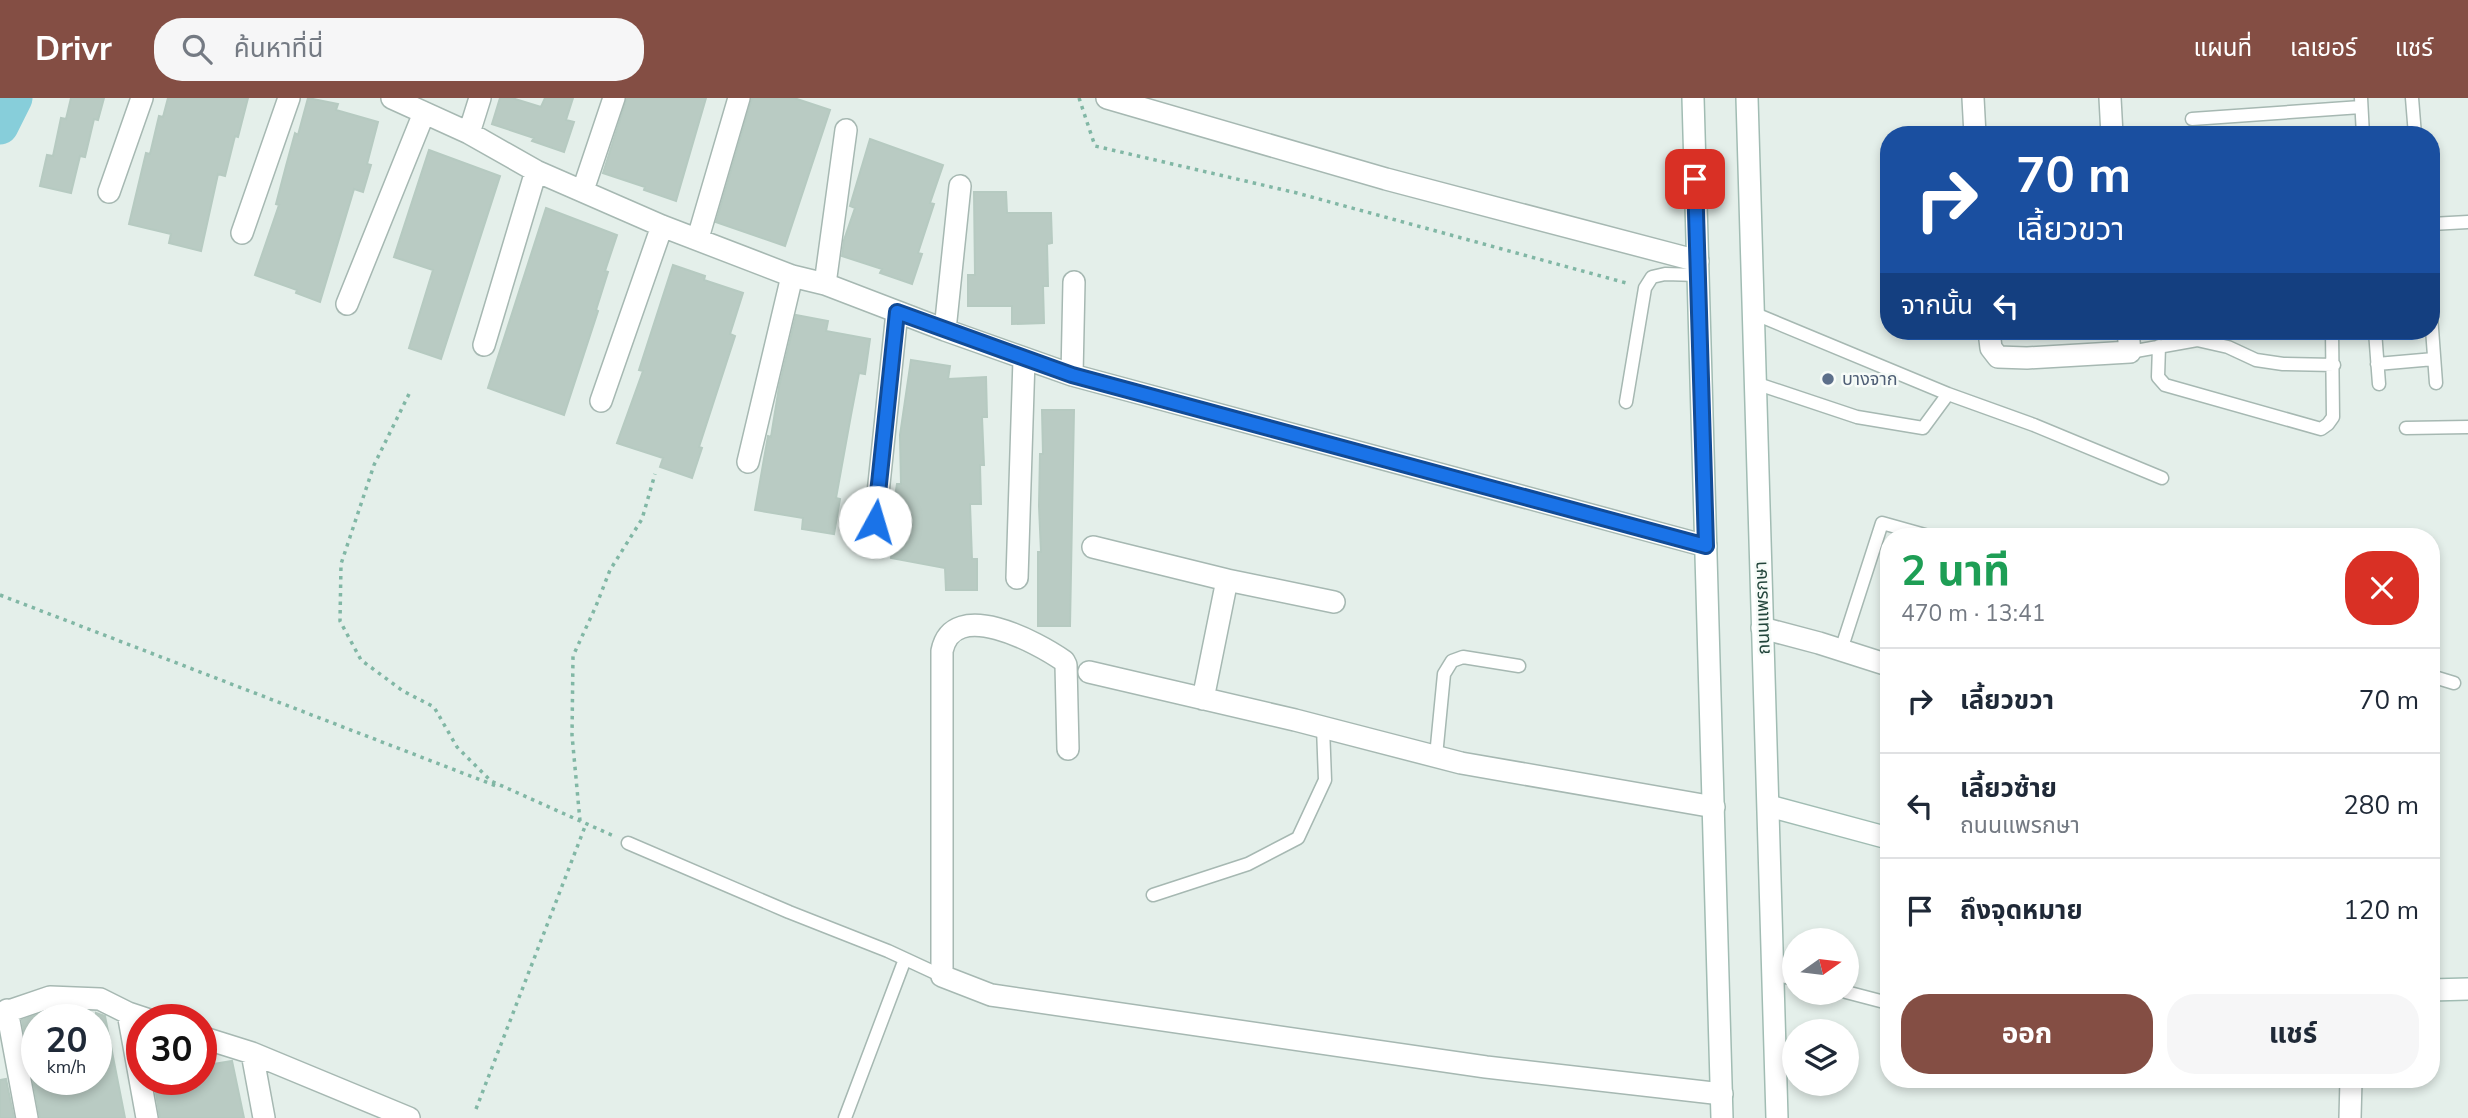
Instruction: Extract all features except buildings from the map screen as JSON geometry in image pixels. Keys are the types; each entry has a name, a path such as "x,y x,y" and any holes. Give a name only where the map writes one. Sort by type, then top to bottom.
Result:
{"street":[{"path":"109,192 142,98"},
{"path":"242,233 289,98"},
{"path":"392,98 469,133 536,171 662,226 792,276 825,284 1024,359 1072,375 1706,546"},
{"path":"469,133 480,98"},
{"path":"583,190 614,98"},
{"path":"698,238 739,98"},
{"path":"1107,98 1698,268"},
{"path":"1693,98 1722,1118"},
{"name":"ถนนแพรกษา","path":"1747,98 1769,806 1782,953"},
{"path":"1973,98 1975,126"},
{"path":"2109,98 2111,126"},
{"path":"347,304 424,113"},
{"path":"825,284 846,130"},
{"path":"484,345 536,171"},
{"path":"945,330 960,186"},
{"path":"601,401 662,226"},
{"path":"748,462 792,276"},
{"path":"1072,375 1074,282"},
{"path":"875,522 897,312"},
{"path":"1990,340 1991,348 1998,357 2027,358 2129,341"},
{"path":"1017,578 1024,359"},
{"path":"1093,547 1227,580 1334,602"},
{"path":"1203,699 1227,580"},
{"path":"1068,749 1064,661 1033,642 988,627 967,625 957,627 948,634 942,651 942,976 1004,998 1486,1067 1722,1094"},
{"path":"1762,628 1880,662"},
{"path":"1089,673 1323,727 1461,764 1714,807"},
{"path":"1769,806 1880,836"},
{"path":"2440,990 2468,989"},
{"path":"27,1118 3,1012 50,998 100,999 126,1012"},
{"name":"ถนนแพรกษา","path":"1777,1118 1783,1005"},
{"path":"217,1042 252,1053 384,1114 409,1118"},
{"path":"252,1053 264,1118"},
{"path":"2350,1118 2351,1088"},
{"path":"143,1095 147,1118"}],"lane":[{"path":"2412,98 2414,126"},
{"path":"2192,119 2361,102 2362,126"},
{"path":"2440,224 2468,222"},
{"path":"1626,402 1645,288 1652,277 1698,268"},
{"path":"1753,313 1948,394 2034,425 2162,478"},
{"path":"2129,341 2159,346 2178,340"},
{"path":"2197,340 2228,347 2270,362 2334,365"},
{"path":"2159,346 2158,377 2165,384 2321,429 2329,424 2333,417 2333,340"},
{"path":"2376,340 2379,384"},
{"path":"2433,340 2436,383"},
{"path":"2377,364 2434,359"},
{"path":"1755,383 1857,417 1923,428 1948,394"},
{"path":"2406,428 2468,427"},
{"path":"1880,528 1882,523 1900,528"},
{"path":"1841,650 1880,529"},
{"path":"1436,756 1444,674 1452,661 1463,657 1519,666"},
{"path":"2440,678 2455,682"},
{"path":"1153,895 1248,864 1298,838 1325,780 1323,727"},
{"path":"628,843 942,976"},
{"path":"845,1118 905,959"},
{"path":"1859,995 1880,1001"}],"path":[{"path":"1079,98 1095,146 1297,193 1645,288"},
{"path":"409,394 374,465 341,565 340,621 361,660 403,691 435,707 457,747 491,781 628,843"},
{"path":"580,821 572,735 573,656 610,569 642,519 655,474"},
{"path":"0,595 540,803"},
{"path":"476,1109 586,824"}],"waterway":[{"path":"0,126 14,98"}],"place":[{"name":"บางจาก","path":"1828,379"}],"route":[{"path":"875,522 897,312 1072,375 1706,546 1695,179"}]}
